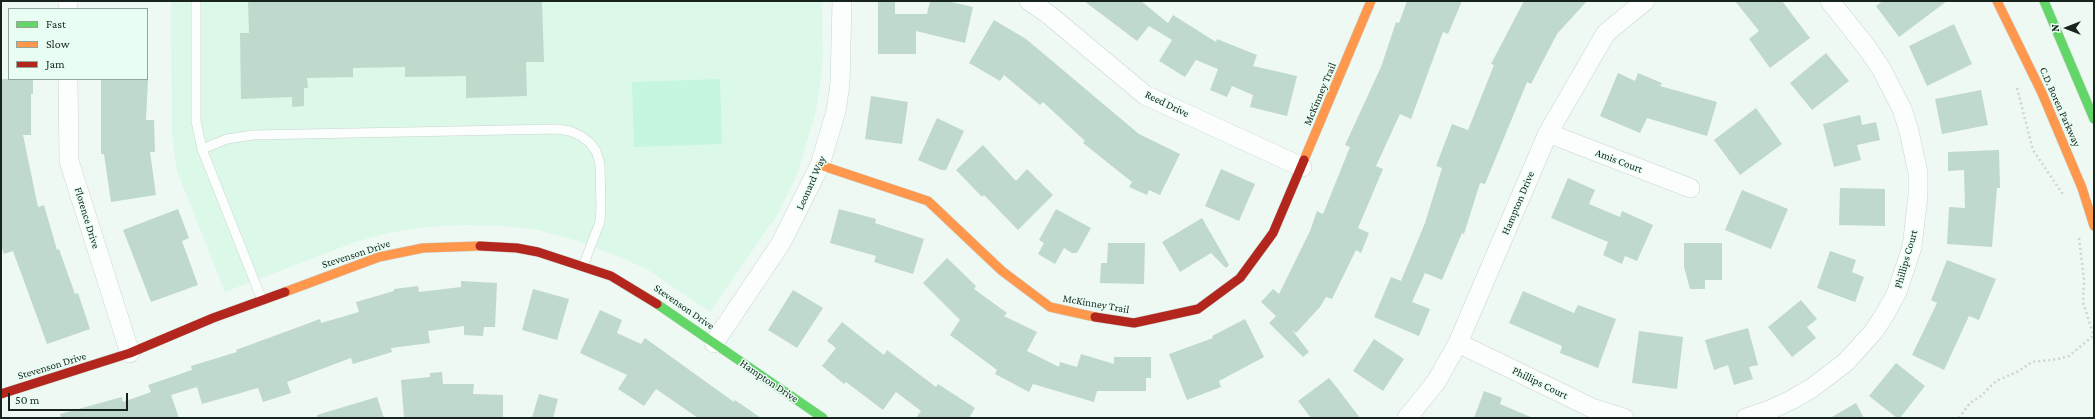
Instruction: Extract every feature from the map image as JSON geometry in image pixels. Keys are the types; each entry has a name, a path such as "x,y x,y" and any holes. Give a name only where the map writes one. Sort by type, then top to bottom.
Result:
{"street":[{"name":"Leonard Way","path":"714,343 781,243 820,165 836,111 840,84 842,1"},
{"name":"Reed Drive","path":"1029,1 1048,14 1145,95 1302,167"},
{"name":"McKinney Trail","path":"820,165 928,201 1002,271 1050,307 1080,315 1134,323 1198,308 1240,278 1273,233 1371,1"},
{"name":"Hampton Drive","path":"1407,418 1436,382 1458,343 1548,133 1606,33 1645,1"},
{"name":"Phillips Court","path":"1746,418 1770,410 1793,399 1812,388 1846,362 1874,331 1886,314 1897,292 1912,247 1918,196 1918,173 1909,131 1902,109 1882,70 1868,48 1830,1"},
{"name":"C.D. Boren Parkway","path":"1997,1 2042,93 2082,188 2094,226"},
{"path":"2044,1 2094,119"},
{"name":"Florence Drive","path":"68,80 69,160 130,354"},
{"name":"Amis Court","path":"1548,133 1690,188"},
{"name":"Stevenson Drive","path":"1,394 130,354 213,318 379,257 423,248 472,245 517,248 538,252 583,266 611,276 631,287 714,343"},
{"name":"Hampton Drive","path":"714,343 823,418"},
{"name":"Phillips Court","path":"1458,343 1592,408 1624,418"}],"lane":[{"path":"196,1 196,121 202,149 262,300"},
{"path":"202,149 227,139 253,135 557,129 570,131 581,136 596,151 600,164 600,222 583,266"}],"path":[{"path":"2016,84 2033,150 2064,197"},
{"path":"1959,418 1970,403 1981,396 1996,381 2017,372 2032,362 2058,360 2069,356 2094,337 2083,302 2084,280 2078,236"}],"shaded area":[{"path":"171,1 822,1 823,58 820,86 816,112 797,174 777,215 710,312 647,269 622,258 574,240 534,229 502,226 464,225 425,227 388,233 355,242 225,292 177,171 172,135"},
{"path":"720,79 722,144 634,147 632,82"}],"building":[{"path":"248,1 542,1 544,62 526,62 527,96 466,98 466,76 405,77 405,67 353,68 353,77 307,78 308,88 304,88 304,106 292,107 292,97 241,99 240,33 249,33"},
{"path":"878,1 895,1 895,14 927,14 930,1 947,1 973,7 965,43 916,31 916,54 878,54"},
{"path":"1084,1 1141,1 1168,23 1173,15 1216,42 1217,39 1257,55 1253,66 1297,76 1287,116 1250,107 1253,95 1232,86 1227,97 1210,90 1218,69 1196,60 1185,77 1159,61 1172,40 1149,26 1137,41"},
{"path":"1407,1 1462,1 1448,34 1443,32 1411,119 1400,114 1376,166 1383,169 1358,228 1369,233 1361,253 1356,250 1332,299 1326,297 1320,307 1296,333 1292,330 1309,352 1303,357 1269,323 1276,316 1261,302 1273,289 1279,294 1310,231 1317,211 1323,214 1350,147 1345,145 1381,67 1396,22 1399,23"},
{"path":"1524,1 1587,1 1557,34 1531,84 1527,82 1485,184 1480,183 1464,234 1462,233 1442,280 1425,273 1412,302 1430,309 1419,336 1374,317 1391,277 1401,281 1425,223 1442,168 1436,166 1452,124 1468,130 1494,65 1491,64"},
{"path":"1735,1 1782,1 1810,38 1770,68 1749,39 1759,31"},
{"path":"1883,1 1947,1 1899,37 1876,6"},
{"path":"994,20 1026,39 1139,134 1180,154 1160,195 1149,190 1147,195 1129,187 1132,182 1083,143 1085,141 1043,102 1040,105 1004,75 1000,81 969,63"},
{"path":"1954,24 1972,64 1927,86 1909,46"},
{"path":"1826,53 1849,81 1812,110 1790,83"},
{"path":"1618,73 1635,81 1638,73 1662,83 1660,86 1717,102 1707,136 1647,118 1640,133 1600,116"},
{"path":"1,79 33,80 33,94 31,94 31,135 23,135 38,207 44,205 57,250 59,249 75,294 78,293 90,329 47,344 13,251 4,254 1,245"},
{"path":"101,80 148,80 146,120 154,120 155,152 150,152 156,195 111,202 104,154 101,154"},
{"path":"1981,90 1988,125 1942,134 1935,99"},
{"path":"871,96 908,102 902,144 865,139"},
{"path":"1756,108 1782,144 1740,175 1714,140"},
{"path":"1860,115 1862,125 1876,122 1880,140 1857,145 1861,160 1834,167 1823,124"},
{"path":"937,118 964,131 946,170 941,170 918,160"},
{"path":"983,145 1016,181 1027,169 1053,195 1018,230 984,195 982,197 956,170"},
{"path":"1999,150 2000,188 1997,188 1992,247 1947,244 1949,207 1965,208 1964,170 1948,171 1948,152"},
{"path":"1221,169 1255,184 1239,221 1205,206"},
{"path":"1568,178 1595,190 1589,204 1620,217 1622,211 1653,225 1637,261 1625,256 1622,264 1603,255 1608,242 1551,218"},
{"path":"1840,188 1885,189 1885,226 1839,225"},
{"path":"1742,190 1788,209 1771,249 1725,230"},
{"path":"178,209 189,238 182,241 198,285 151,302 123,230"},
{"path":"839,209 876,219 875,223 924,239 913,274 874,262 876,256 830,243"},
{"path":"1056,209 1091,228 1077,253 1072,253 1064,248 1055,264 1038,254 1044,243 1039,240"},
{"path":"1202,218 1229,265 1226,268 1211,253 1180,272 1162,242"},
{"path":"1108,243 1145,243 1144,284 1100,283 1101,263 1107,263"},
{"path":"1684,243 1722,243 1722,280 1705,280 1705,289 1690,289 1684,267"},
{"path":"1830,251 1856,260 1852,272 1864,277 1855,302 1817,288"},
{"path":"947,258 976,286 974,289 1007,313 1004,316 1037,332 1027,351 1059,367 1060,362 1077,367 1081,354 1114,364 1114,357 1151,357 1151,378 1146,378 1146,391 1097,391 1094,402 1033,384 1029,392 995,374 997,370 950,335 960,320 923,283"},
{"path":"1947,260 1996,279 1979,320 1969,316 1944,370 1912,355 1937,303 1931,300"},
{"path":"461,281 497,283 495,327 484,327 483,336 464,335 464,326 428,331 430,343 391,348 392,352 353,364 351,358 287,382 291,393 263,402 258,388 202,404 197,387 171,395 179,418 61,418 60,414 122,397 123,402 151,392 148,385 192,370 191,366 237,352 236,350 320,319 321,323 359,312 356,302 394,291 394,289 418,286 419,292 461,287"},
{"path":"533,289 569,299 557,340 522,330"},
{"path":"793,290 823,308 797,348 768,330"},
{"path":"1523,291 1574,313 1578,305 1616,319 1598,368 1560,353 1562,346 1509,323"},
{"path":"1801,300 1817,319 1807,327 1816,338 1792,357 1768,327"},
{"path":"600,310 622,320 617,333 641,344 645,338 734,402 735,400 761,418 698,418 656,389 644,406 618,389 627,375 580,353"},
{"path":"1245,319 1264,357 1219,381 1221,387 1187,400 1169,354 1213,338 1212,336"},
{"path":"842,322 884,355 887,350 936,387 938,384 975,408 969,418 916,418 921,411 896,392 883,410 846,382 844,384 822,366 836,348 827,341"},
{"path":"1748,328 1758,365 1749,367 1753,379 1734,385 1728,365 1714,370 1705,340"},
{"path":"1639,331 1683,337 1677,389 1632,383"},
{"path":"1374,339 1404,359 1383,391 1353,371"},
{"path":"1896,363 1925,386 1900,418 1897,418 1869,396"},
{"path":"442,372 443,384 474,384 473,394 503,395 503,418 404,418 401,380 430,377 430,373"},
{"path":"1329,378 1360,418 1311,418 1298,401"},
{"path":"1484,391 1502,398 1500,404 1533,418 1474,418"},
{"path":"539,394 558,399 553,418 532,418"},
{"path":"377,397 384,418 317,418 317,415"},
{"path":"1856,403 1864,418 1830,418"}],"traffic: fast":[{"path":"2044,1 2094,119"},
{"path":"657,304 823,418"}],"traffic: slow":[{"path":"1304,160 1371,1"},
{"path":"1997,1 2042,93 2082,188 2094,226"},
{"path":"820,165 928,201 1002,271 1050,307 1095,317"},
{"path":"285,292 379,257 423,248 480,246"}],"traffic: jam":[{"path":"1095,317 1134,323 1198,309 1240,278 1273,233 1304,160"},
{"path":"480,246 517,248 538,252 611,276 657,304"},
{"path":"1,394 130,353 213,318 285,292"}]}
